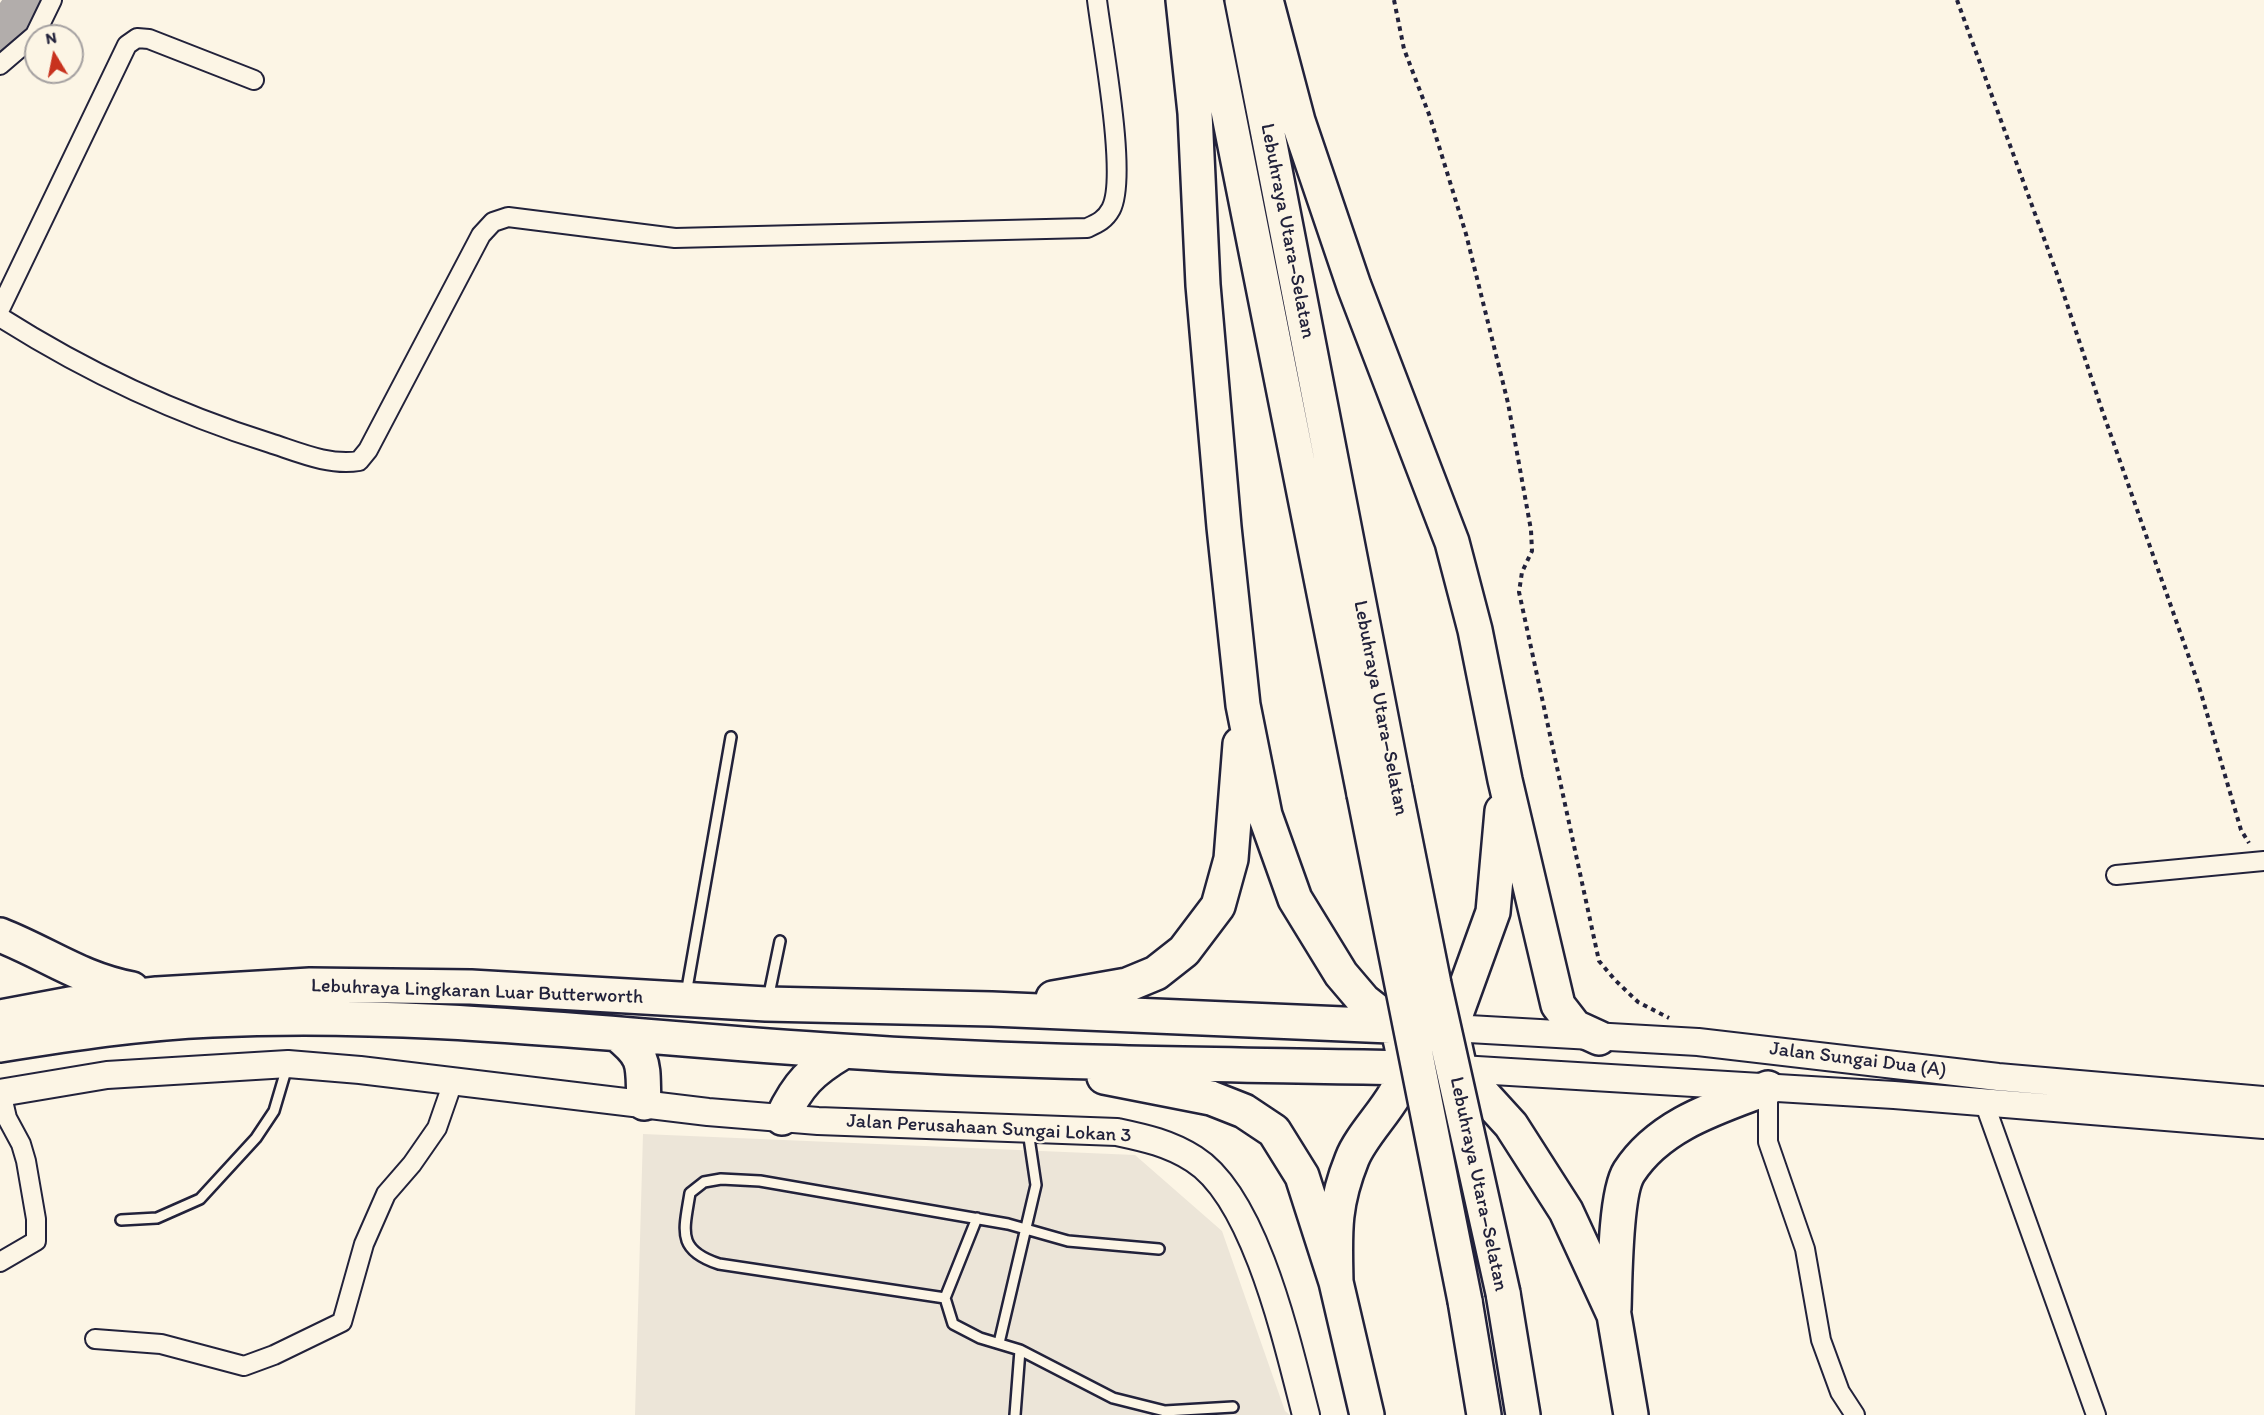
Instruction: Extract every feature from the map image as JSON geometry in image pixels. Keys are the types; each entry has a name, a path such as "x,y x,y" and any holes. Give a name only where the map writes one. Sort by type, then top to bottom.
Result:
{"highway":[{"path":"1183,0 1195,113 1205,308 1243,705 1265,815 1295,899 1341,974 1364,1001 1397,1027 1404,1068 1398,1090 1371,1125 1353,1157 1340,1193 1334,1218 1336,1282"},
{"name":"Lebuhraya Utara–Selatan","path":"1206,0 1380,792 1434,984 1503,1293 1523,1415"},
{"name":"Lebuhraya Utara–Selatan","path":"1242,0 1380,792 1484,1415"},
{"path":"1266,0 1298,121 1354,286 1452,542 1475,630 1505,780 1558,1005 1575,1027 1599,1038"},
{"path":"992,1009 1127,985 1156,972 1184,951 1218,906 1231,859 1243,705"},
{"path":"1505,780 1493,912 1451,1028 1460,1069 1511,1125 1566,1211 1614,1315"},
{"path":"0,935 103,984 158,994"},
{"name":"Lebuhraya Lingkaran Luar Butterworth","path":"0,1017 70,1004 158,994 310,985 436,986 766,1004 992,1009"},
{"path":"992,1009 1451,1028"},
{"name":"Lebuhraya Lingkaran Luar Butterworth","path":"0,1046 95,1030 209,1020 277,1018 504,1025 843,1052 1015,1059"},
{"path":"617,1034 637,1050 642,1064 644,1103"},
{"path":"782,1118 803,1080 816,1067 843,1052"},
{"path":"1015,1059 1460,1069"},
{"path":"1015,1059 1211,1098 1244,1111 1274,1131 1302,1176 1336,1282 1367,1415"},
{"path":"1631,1415 1614,1315 1619,1210 1628,1173 1654,1144 1687,1120 1768,1088"}],"main road":[{"name":"Jalan Sungai Dua (A)","path":"1451,1028 1698,1042 1998,1077 2264,1100"},
{"name":"Jalan Perusahaan Sungai Lokan 3","path":"1,1093 107,1075 288,1064 360,1070 782,1118 1116,1132 1159,1140 1196,1160 1223,1186 1249,1232 1276,1306 1306,1415"},
{"name":"Jalan Sungai Dua (A)","path":"1460,1069 1984,1102 2264,1125"}],"street":[{"path":"0,65 35,35 52,0"},
{"path":"0,317 88,370 203,422 308,455 345,463 359,461 368,450 481,235 493,222 508,217 675,238 1087,228 1104,220 1112,208 1117,191 1117,152 1097,0"},
{"path":"0,309 127,45 136,38 149,39 254,80"},
{"path":"2116,875 2264,861"},
{"path":"95,1339 161,1344 244,1366 274,1355 342,1322 364,1244 386,1194 412,1164 437,1128 453,1082"},
{"path":"1768,1088 1768,1142 1804,1249 1821,1340 1840,1392 1855,1415"},
{"path":"0,1262 36,1241 36,1220 26,1161 8,1118 1,1093"},
{"path":"1984,1102 2096,1415"}],"lane":[{"path":"685,1000 731,737"},
{"path":"766,1004 780,941"},
{"path":"121,1220 157,1218 200,1198 256,1138 274,1111 288,1064"},
{"path":"999,1342 1036,1185 1028,1128"},
{"path":"945,1298 719,1263 699,1257 689,1248 684,1233 690,1193 704,1182 712,1180 760,1181 977,1218 1026,1228 1068,1241 1159,1249"},
{"path":"977,1218 945,1298 953,1324 980,1338 1020,1350 1113,1398 1165,1411 1233,1407"},
{"path":"1015,1415 1020,1350"}],"path":[{"path":"1394,0 1404,49 1430,117 1466,234 1508,403 1531,530 1532,551 1522,572 1519,592 1599,960 1615,980 1638,1002 1664,1013 1698,1042"},
{"path":"1957,0 2057,274 2102,410 2198,682 2241,830 2251,845"}],"shaded area":[{"path":"643,1134 1135,1155 1222,1231 1285,1411 1290,1415 635,1415"}],"waterway":[{"path":"0,37 25,0"}]}
